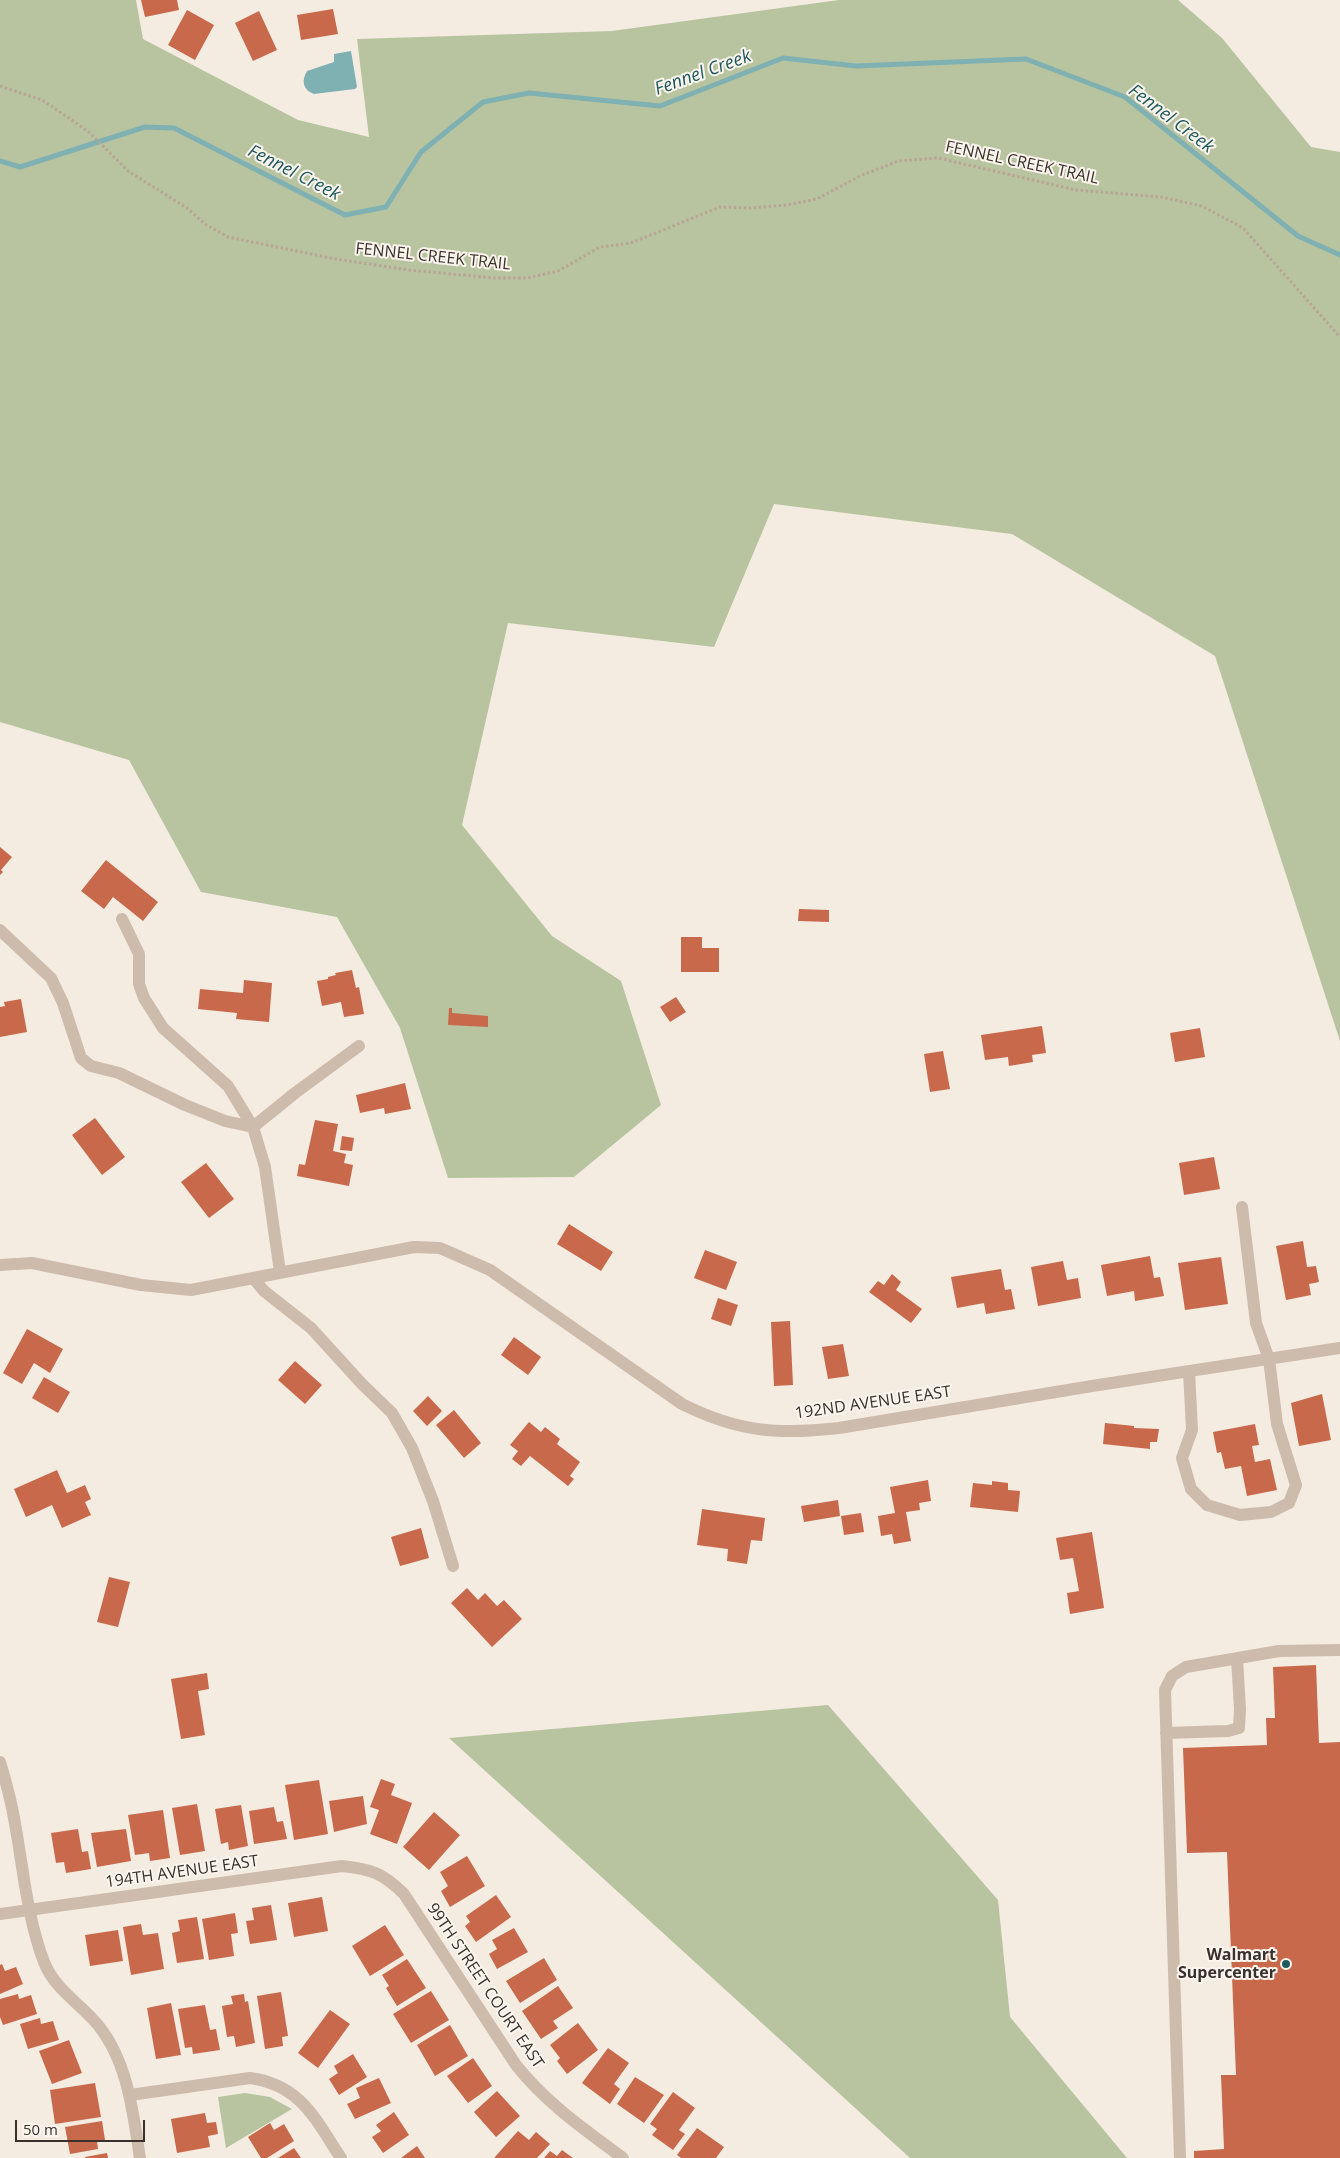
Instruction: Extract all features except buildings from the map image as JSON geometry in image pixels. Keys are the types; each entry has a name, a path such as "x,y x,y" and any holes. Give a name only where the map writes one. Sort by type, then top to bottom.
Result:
{"street":[{"path":"122,919 140,954 140,984 149,1006 163,1028 228,1086 253,1127 265,1167 280,1272"},
{"path":"0,930 51,978 63,1003 81,1058 91,1066 119,1073 185,1105 225,1121 253,1127"},
{"path":"253,1127 295,1093 359,1046"},
{"path":"1189,1371 1192,1430 1182,1458 1190,1489 1207,1505 1240,1514 1271,1512 1289,1503 1296,1485 1278,1424 1269,1359 1256,1323 1242,1207"},
{"name":"192ND AVENUE EAST","path":"254,1279 280,1272 414,1247 440,1248 490,1270 682,1404 710,1418 738,1427 776,1431 808,1432 839,1428 1340,1348"},
{"path":"0,1265 32,1263 141,1285 176,1290 191,1290 254,1279 264,1291 311,1328 362,1384 392,1413 416,1457 433,1501 453,1566"},
{"path":"1180,2158 1165,1690 1172,1676 1186,1667 1279,1651 1340,1650"},
{"path":"1166,1733 1228,1732 1239,1728 1238,1658"},
{"path":"0,1762 13,1813 29,1910 44,1962 53,1979 99,2026 120,2065 130,2095 140,2158"},
{"name":"194TH AVENUE EAST","path":"0,1914 342,1866 369,1869"},
{"name":"99TH STREET COURT EAST","path":"369,1869 382,1875 404,1894 516,2065 534,2088 564,2114 623,2158"},
{"path":"130,2095 250,2078 265,2080 293,2094 305,2105 341,2158"}],"path":[{"name":"FENNEL CREEK TRAIL","path":"0,86 42,100 90,133 128,171 186,208 205,224 228,237 336,259 409,270 494,278 526,278 558,271 600,247 631,243 720,206 750,208 788,205 817,199 860,176 898,161 938,158 1076,190 1161,197 1202,206 1243,228 1340,337"}],"green space":[{"path":"0,0 136,0 143,39 298,120 369,137 357,39 612,31 839,0 1178,0 1222,38 1311,147 1340,152 1340,1041 1215,656 1012,534 774,504 714,647 508,623 462,825 552,936 621,981 661,1105 574,1177 448,1178 400,1028 337,917 201,892 129,760 0,722"},
{"path":"828,1705 998,1900 1010,2017 1127,2158 910,2158 449,1738"},
{"path":"245,2093 270,2097 292,2109 226,2148 218,2097"}],"water":[{"path":"351,51 357,87 355,89 314,94 305,88 304,82 307,71 334,62 334,54"}],"waterway":[{"name":"Fennel Creek","path":"0,161 20,167 145,127 174,128 345,215 386,207 421,152 483,102 529,93 660,106 783,58 856,66 1026,59 1125,97 1298,236 1340,255"}],"place":[{"name":"Walmart Supercenter","path":"1286,1964"}]}
